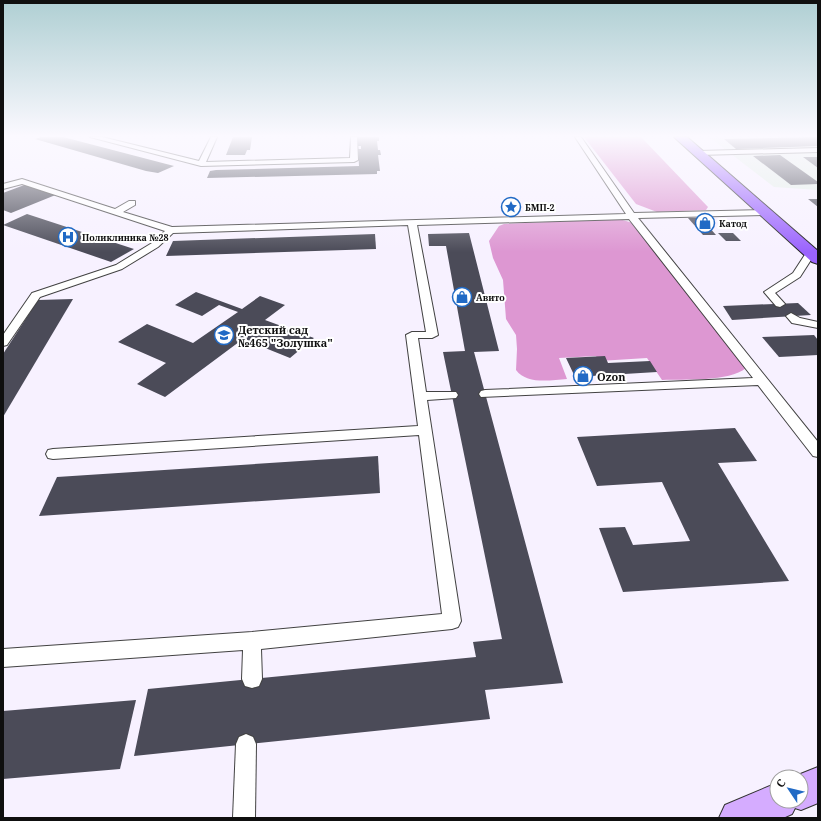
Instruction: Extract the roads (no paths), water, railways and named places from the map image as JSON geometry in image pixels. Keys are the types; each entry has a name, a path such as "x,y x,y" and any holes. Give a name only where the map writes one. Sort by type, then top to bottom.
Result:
{"main road":[{"path":"723,175 814,256"},
{"path":"738,818 769,805"}],"lane":[{"path":"604,175 631,215 818,452"},
{"path":"3,187 22,180 171,230 765,212"},
{"path":"116,212 132,203"},
{"path":"3,658 252,641 452,621 424,430 412,335 432,335 412,223"},
{"path":"3,343 36,295 119,266 155,245 171,230"},
{"path":"780,304 769,292 797,275 814,256"},
{"path":"791,316 796,321 818,325"},
{"path":"485,394 762,381"},
{"path":"420,396 452,395"},
{"path":"53,454 424,430"},
{"path":"252,641 252,679"},
{"path":"244,818 246,744"}],"place":[{"name":"БМП-2","path":"511,207"},
{"name":"Катод","path":"705,223"},
{"name":"Поликлиника №28","path":"68,237"},
{"name":"Авито","path":"462,297"},
{"name":"Детский сад №465 \"Золушка\"","path":"224,335"},
{"name":"Ozon","path":"583,376"}]}
